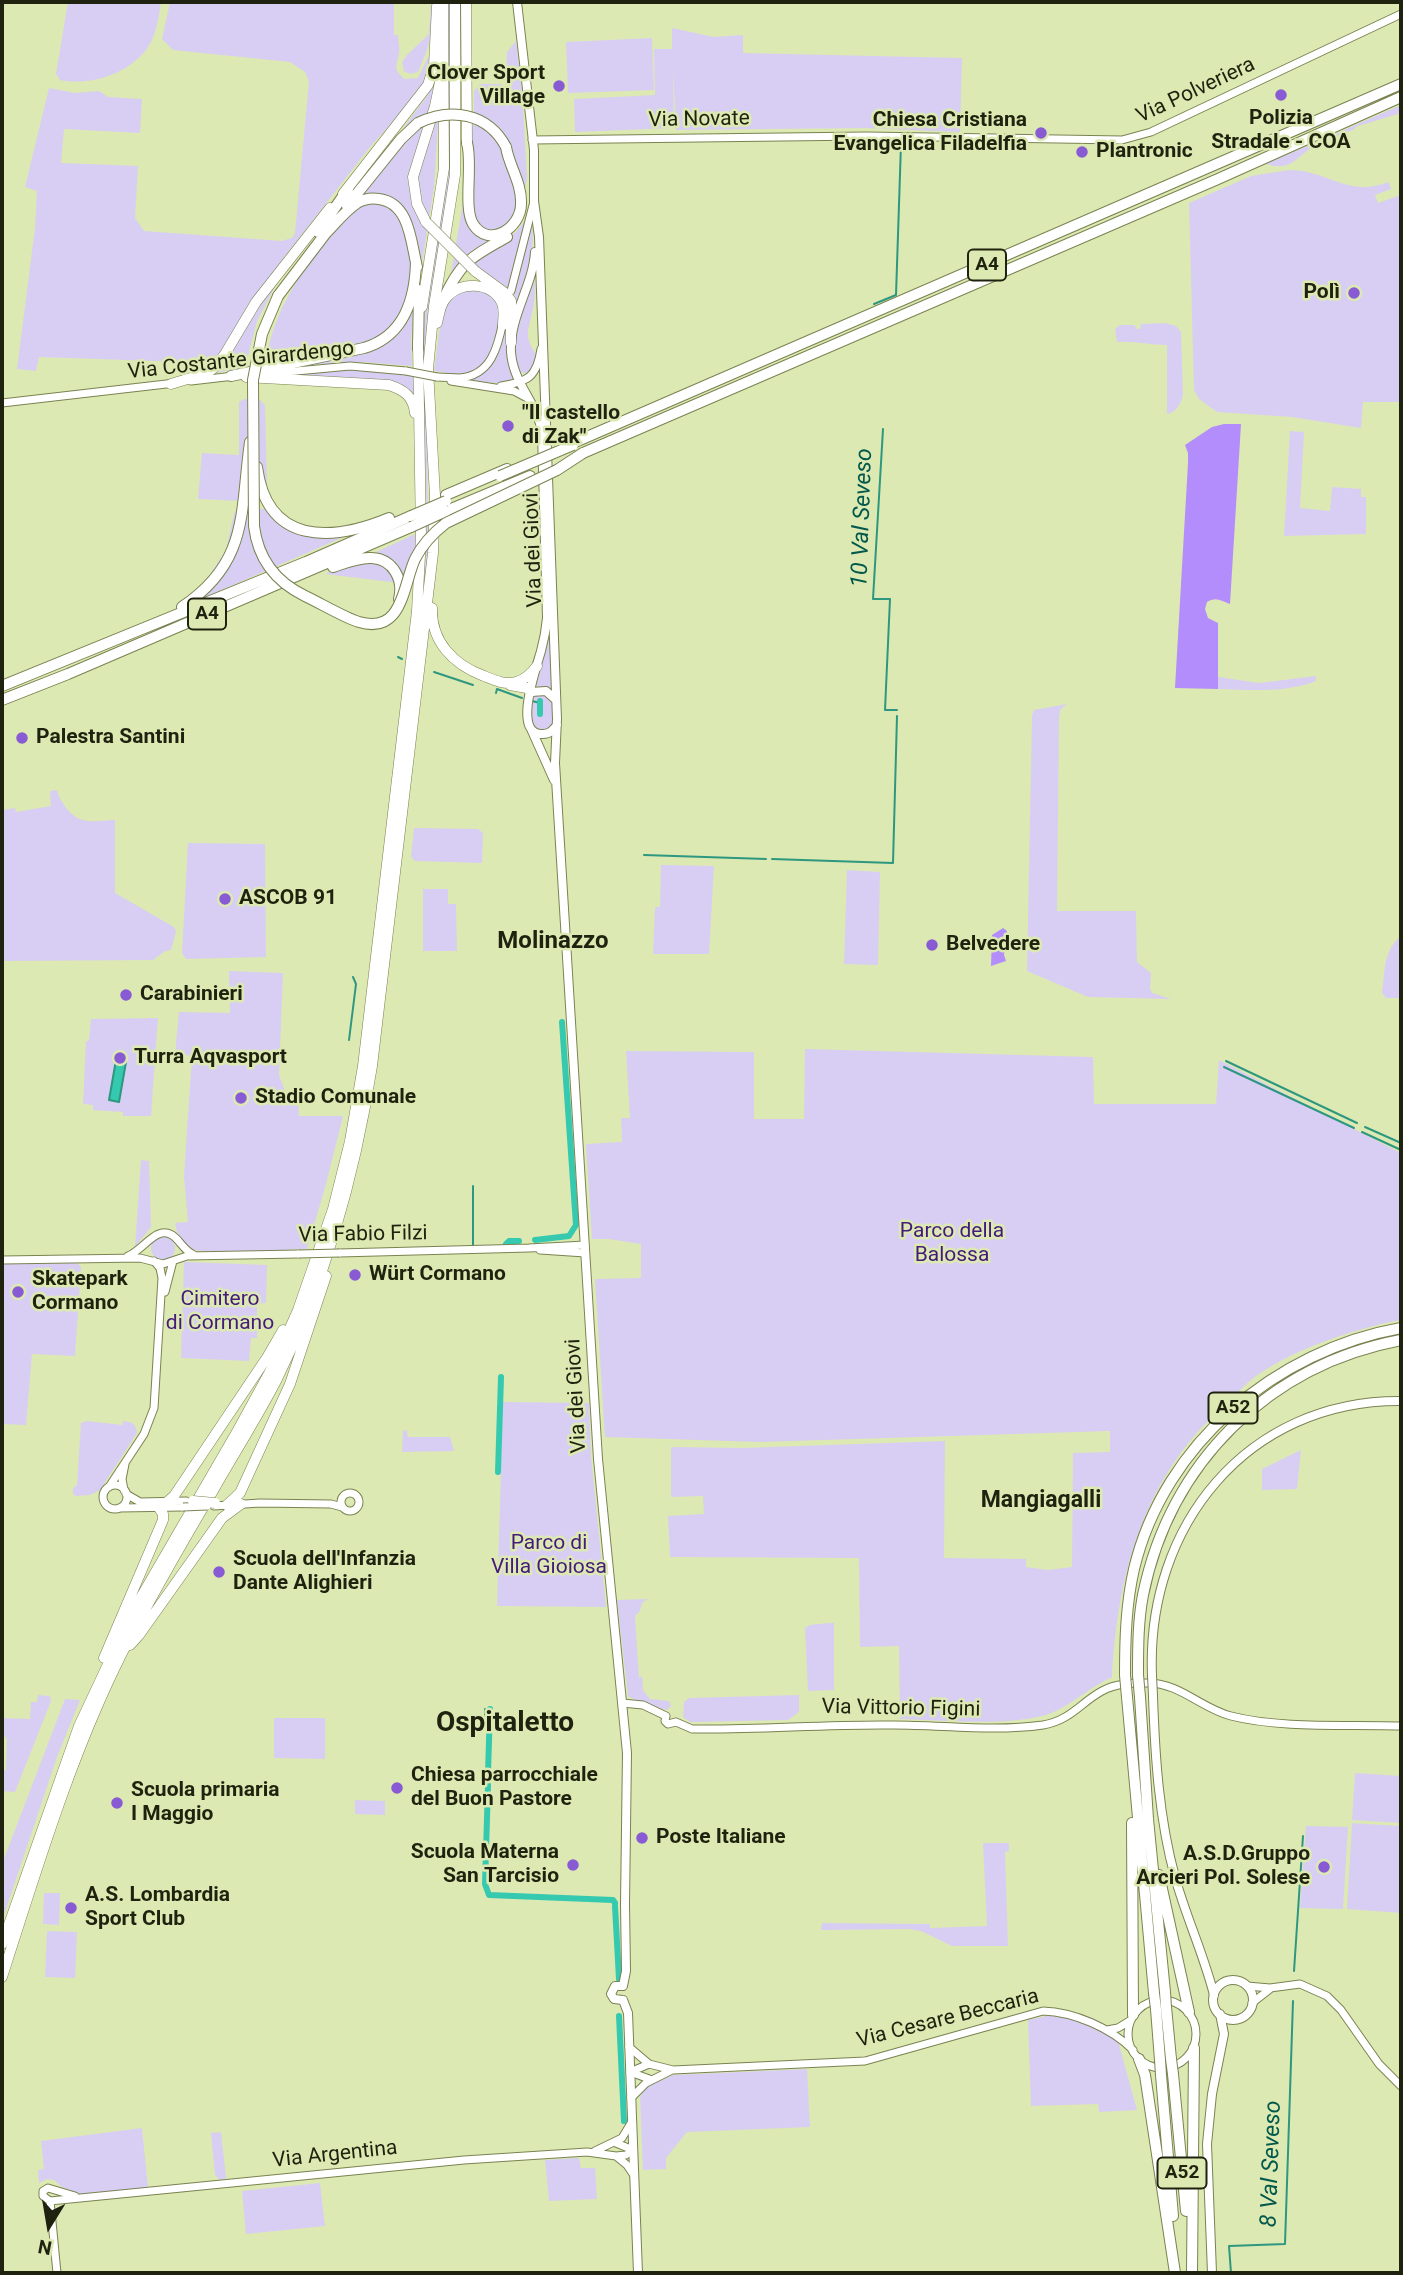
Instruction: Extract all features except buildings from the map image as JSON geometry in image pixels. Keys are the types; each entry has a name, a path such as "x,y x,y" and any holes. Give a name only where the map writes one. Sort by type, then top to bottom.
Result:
{"highway":[{"path":"418,349 444,168 444,40 440,2"},
{"path":"440,2 434,66 428,85 296,260 267,317 255,360 252,426 254,526 261,554 278,578 291,589 363,623 379,622 387,619 400,606 416,557 425,542 437,530 456,518 557,470 583,453"},
{"path":"456,2 462,59 468,84"},
{"path":"456,2 455,175 434,306 429,358 435,496 432,618 440,642 454,660 501,683 527,688 531,692"},
{"path":"466,2 467,143 471,218 479,230 491,235 501,233 512,226 518,219 521,207 517,180 506,147"},
{"path":"444,40 438,93 413,177 416,204 426,222 475,271 505,293 511,301 511,343"},
{"name":"A4","path":"2,686 446,502 500,476 1401,84"},
{"name":"A4","path":"446,502 530,476 1401,97"},
{"path":"278,296 325,234 418,123 437,115 464,114 478,119 500,135 512,156 520,178 525,208 523,218 513,233 481,250 465,263 443,300 429,358"},
{"path":"171,384 206,373 215,367 226,354 256,302 326,212 348,189"},
{"path":"2,1944 79,1726 133,1611 244,1420 272,1368 298,1310 333,1209 351,1141 363,1066 417,611 421,550 419,282 404,218 396,206 385,200 371,198 358,203 325,234"},
{"path":"231,376 364,348 384,339 401,323 407,312 415,285 416,262"},
{"path":"443,300 462,286 483,287 502,302 503,325"},
{"path":"231,376 350,382 398,388 410,397 413,403 419,439"},
{"path":"252,426 261,490 270,508 290,526 327,534 411,517"},
{"path":"165,618 203,592 218,576 234,548 242,514 252,426"},
{"path":"446,502 519,463 556,448 573,445"},
{"name":"A4","path":"2,700 126,649 411,517"},
{"path":"126,649 156,640 331,567 375,558 390,565 401,590 392,610 370,620 335,610"},
{"path":"122,1653 139,1635 222,1518 299,1359 336,1249 362,1129 372,1066 432,564"},
{"path":"501,683 523,679 537,666"},
{"path":"2,1977 88,1729 122,1653 277,1378 336,1249"},
{"path":"79,1726 82,1709 163,1520 163,1505 174,1496 268,1356 286,1324 298,1310"},
{"name":"A52","path":"1160,1992 1131,1754 1125,1675 1126,1623 1135,1566 1155,1512 1187,1460 1231,1410 1260,1386 1290,1367 1351,1340 1401,1328"},
{"name":"A52","path":"1176,2273 1167,2075 1139,1675 1139,1624 1150,1568 1168,1520 1197,1468 1239,1420 1267,1396 1325,1362 1401,1340"},
{"path":"187,1503 228,1502"},
{"path":"222,1518 222,1510 228,1502"},
{"path":"1131,1754 1132,2017"},
{"path":"1148,1819 1189,2012"},
{"path":"1192,2273 1194,2048"},
{"path":"1136,2055 1145,2075 1176,2273"},
{"name":"A52","path":"1167,2075 1192,2273"}],"main road":[{"path":"511,343 520,302 534,264 532,140 517,2"},
{"name":"Via dei Giovi","path":"534,201 539,237 556,700"},
{"name":"Via dei Giovi","path":"511,343 513,364 519,381 538,413 540,422 547,618 531,692"},
{"path":"546,691 556,700 557,725 547,733 532,731 527,706 531,692 546,691"},
{"name":"Via dei Giovi","path":"557,725 555,749 598,1459 628,1762 626,1972 623,1986"},
{"name":"Via dei Giovi","path":"532,731 553,779 559,804"},
{"path":"1212,2273 1207,2144 1212,2094 1224,2034 1169,1851 1158,1774 1152,1675 1153,1621 1168,1562 1187,1522 1214,1484 1247,1454 1292,1424 1346,1406 1401,1401"},
{"path":"1205,1966 1214,1974 1247,1986 1251,1992 1252,2003 1247,2013 1237,2019 1224,2034"},
{"path":"1214,1995 1219,1986 1228,1980"},
{"path":"623,2000 614,1999 611,1994 615,1986 623,1986 627,1992 623,2000 628,2013 638,2273"},
{"path":"1220,2014 1226,2018 1237,2019"}],"street":[{"name":"Via Polveriera","path":"866,136 1106,141 1133,138 1156,130 1401,14"},
{"name":"Via Novate","path":"532,140 866,136"},
{"path":"511,291 534,201"},
{"path":"437,377 465,377 484,368 495,353 507,307"},
{"path":"519,381 532,376 537,369 542,340"},
{"name":"Via Costante Girardengo","path":"4,403 231,376 350,366 406,371 514,391 528,399"},
{"name":"Via Costante Girardengo","path":"479,386 501,386 519,381"},
{"path":"122,1258 136,1252 155,1234 165,1233 172,1235 187,1251 198,1256"},
{"path":"149,1241 148,1251 162,1273 155,1408 146,1429 103,1495 105,1503 111,1508 187,1503"},
{"path":"160,1321 173,1261 178,1253 178,1243"},
{"name":"Via Fabio Filzi","path":"173,1261 183,1257 299,1254 336,1249 585,1249"},
{"path":"2,1260 122,1258 164,1264 173,1261"},
{"path":"118,1508 125,1502 122,1479 125,1463"},
{"path":"109,1487 117,1486 131,1499 140,1502 163,1505"},
{"path":"228,1502 331,1503 348,1511 358,1507 359,1502 354,1494 349,1493 331,1503"},
{"path":"342,1497 342,1507"},
{"name":"Via Vittorio Figini","path":"622,1703 643,1705 666,1716 665,1721 668,1724 676,1722 692,1729 894,1724 1010,1728 1060,1720 1079,1710 1100,1692 1115,1686 1150,1683 1166,1685 1223,1714 1254,1721 1401,1726"},
{"path":"1247,1986 1270,1989 1300,1984 1326,1996 1341,2010 1379,2064 1401,2087"},
{"path":"1252,2003 1270,1989"},
{"path":"1103,2029 1118,2028 1146,2003 1163,1999 1175,2001 1189,2012 1196,2029 1194,2048 1185,2059 1167,2067 1152,2066 1136,2055 1128,2035 1132,2017"},
{"name":"Via Cesare Beccaria","path":"673,2070 865,2061 1043,2011 1067,2014 1103,2029 1124,2042 1136,2055"},
{"path":"629,2048 649,2064 673,2070"},
{"path":"630,2072 649,2064"},
{"path":"631,2098 652,2080 673,2070"},
{"path":"630,2072 652,2080"},
{"path":"632,2123 626,2134 616,2143 633,2150"},
{"name":"Via Argentina","path":"592,2152 616,2143"},
{"path":"616,2157 633,2150"},
{"name":"Via Argentina","path":"57,2273 52,2197 82,2198 480,2158 592,2152 616,2157"},
{"path":"616,2157 634,2174"}],"green space":[{"path":"68,2 161,2 152,39 138,59 107,77 71,81 60,80 56,74"},
{"path":"170,2 394,2 394,35 398,35 399,46 396,67 398,73 405,79 418,78 430,53 432,57 424,82 410,103 370,147 285,256 218,357 210,364 198,371 183,374 184,362 39,357 36,371 17,369 35,228 37,191 25,187 49,88 75,93 99,91 108,97 142,99 140,133 64,129 61,163 138,166 135,218 144,231 282,241 292,238 295,233 309,81 305,72 290,62 173,50 162,39"},
{"path":"431,2 433,20 428,46 418,72 410,74 404,71 402,62 429,34"},
{"path":"447,2 452,2 454,139 427,430 427,581 417,644 426,557 421,367 426,304 447,179"},
{"path":"672,28 714,37 743,35 743,53 962,58 960,132 866,128 676,130 673,67 674,128 575,132 574,99 655,95 654,49 672,49"},
{"path":"652,38 654,90 568,93 566,42"},
{"path":"516,41 522,100 512,91 507,72 507,52"},
{"path":"434,82 437,82 435,95 419,141 412,173 415,204 423,218 425,212 417,191 417,168 439,107 434,187 421,269 412,227 398,205 376,196 359,196 410,134 404,127"},
{"path":"480,84 501,84 510,96 523,106 527,179 520,210 499,231 483,229 473,216 470,140 474,121 474,91"},
{"path":"1401,105 1401,113 1355,127 1315,146 1294,162 1282,166 1266,164"},
{"path":"1289,170 1303,171 1361,187 1389,182 1391,189 1375,195 1378,203 1401,195 1401,402 1363,402 1361,428 1292,417 1217,412 1199,399 1194,390 1189,203 1251,176"},
{"path":"464,197 468,215 494,237 469,253 450,279"},
{"path":"377,200 397,211 410,247 412,272 404,310 390,327 372,341 265,364 270,340 286,299 309,264 352,211 361,204"},
{"path":"526,219 509,289 490,278 471,260 516,232"},
{"path":"531,222 533,244 517,308 514,294"},
{"path":"534,268 534,302 528,334 536,354 533,366 527,374 518,371 515,345 519,319"},
{"path":"278,281 257,321 245,368 208,374 264,295"},
{"path":"462,288 488,293 499,305 501,322 490,358 468,374 434,371 441,319 448,298"},
{"path":"414,298 412,366 361,362 296,366 379,345"},
{"path":"509,313 507,361 514,380 498,383 471,381 488,367 498,352"},
{"path":"1165,323 1176,326 1181,332 1183,395 1178,407 1167,414 1167,345 1117,342 1115,329 1120,325 1134,325 1140,329 1141,324"},
{"path":"342,369 413,375 414,397 406,389 295,375"},
{"path":"244,399 260,400 265,405 267,486 241,501 198,499 202,453 239,455 239,402"},
{"path":"1290,431 1304,432 1300,508 1330,511 1332,487 1361,489 1361,497 1366,497 1366,534 1284,536"},
{"path":"237,509 268,509 280,521 346,536 203,598 228,555 205,582 226,550"},
{"path":"415,534 416,551 405,581 396,562 376,552"},
{"path":"359,559 383,561 400,583 325,574"},
{"path":"551,635 553,690 536,686"},
{"path":"1316,676 1316,681 1293,687 1268,690 1218,689 1218,677 1259,683"},
{"path":"543,694 550,699 553,712 553,721 546,731 537,730 530,714 533,697"},
{"path":"1067,704 1060,710 1059,718 1057,911 1136,911 1137,962 1151,973 1152,993 1171,999 1088,997 1027,971 1032,716 1034,710"},
{"path":"57,790 69,812 80,819 115,820 115,893 174,927 176,932 171,950 153,960 2,961 2,810 15,808 16,812 51,806 50,791"},
{"path":"414,828 478,829 483,833 482,863 415,861 411,857"},
{"name":"ASCOB 91","path":"188,843 265,844 266,957 186,959 182,953"},
{"path":"661,865 714,866 709,954 653,954 655,907 660,907"},
{"path":"847,870 880,872 878,965 844,964"},
{"path":"423,889 448,889 448,904 456,904 457,951 423,951"},
{"path":"1401,936 1401,998 1386,998 1382,993 1386,962 1391,948"},
{"name":"Stadio Comunale","path":"229,971 283,973 279,1075 287,1097 298,1098 299,1116 343,1116 307,1249 208,1252 187,1247 176,1229 175,1223 188,1222 184,1176 192,1056 175,1054 179,1012 230,1013"},
{"name":"Turra Aqvasport","path":"158,1018 151,1116 123,1116 123,1112 93,1110 93,1105 83,1104 86,1042 89,1040 91,1019"},
{"name":"Parco della Balossa","path":"805,1049 1093,1057 1094,1104 1216,1104 1219,1060 1401,1153 1401,1320 1338,1336 1273,1365 1241,1389 1231,1402 1203,1426 1162,1482 1135,1543 1119,1609 1112,1677 1056,1711 1022,1720 900,1719 899,1646 860,1647 859,1558 670,1557 668,1516 704,1514 703,1496 671,1497 671,1447 743,1448 945,1441 944,1558 1026,1559 1026,1567 1048,1570 1072,1567 1073,1453 1110,1452 1110,1431 760,1442 605,1437 595,1279 641,1278 641,1244 592,1239 586,1144 622,1142 621,1118 630,1118 626,1051 754,1052 754,1119 804,1119"},
{"path":"141,1160 149,1161 151,1227 135,1247"},
{"path":"163,1236 172,1239 175,1248 172,1257 163,1260 154,1257 151,1248 154,1239"},
{"name":"Cimitero di Cormano","path":"184,1262 267,1265 266,1303 257,1304 257,1338 251,1338 249,1361 181,1358"},
{"path":"77,1263 81,1267 75,1356 32,1354 26,1425 2,1424 2,1264"},
{"name":"Parco di Villa Gioiosa","path":"503,1402 589,1403 591,1455 606,1607 497,1606"},
{"path":"87,1421 122,1425 123,1421 129,1422 135,1426 137,1433 100,1490 90,1495 76,1496 73,1494 73,1488 77,1485 81,1423"},
{"path":"403,1430 407,1431 408,1437 450,1437 454,1451 402,1452"},
{"path":"1301,1450 1297,1489 1262,1490 1262,1469"},
{"path":"648,1599 642,1603 635,1616 639,1678 642,1676 643,1690 650,1699 669,1701 671,1706 667,1710 628,1696 617,1600"},
{"path":"834,1623 834,1690 808,1691 805,1628 810,1625"},
{"path":"38,1695 50,1696 51,1701 15,1792 2,1791 7,1739 2,1733 2,1718 30,1719 31,1702 37,1702"},
{"path":"799,1695 799,1712 788,1720 690,1722 683,1717 684,1702 689,1698"},
{"path":"65,1699 80,1700 57,1757 2,1921 2,1864"},
{"path":"274,1718 325,1718 325,1759 274,1758"},
{"path":"1355,1773 1401,1776 1401,1823 1352,1820"},
{"path":"355,1800 385,1801 385,1815 355,1814"},
{"path":"1352,1823 1401,1826 1401,1913 1347,1909"},
{"name":"A.S.D.Gruppo Arcieri Pol. Solese","path":"1306,1826 1348,1827 1343,1909 1300,1908"},
{"path":"983,1843 1009,1843 1009,1851 1005,1852 1008,1946 952,1946 921,1931 909,1929 821,1930 822,1923 930,1924 930,1928 987,1926"},
{"path":"44,1893 60,1893 59,1925 43,1924"},
{"path":"47,1931 77,1932 75,1978 45,1977"},
{"path":"1065,2012 1096,2019 1113,2034 1118,2041 1137,2110 1099,2112 1098,2104 1031,2106 1028,2020"},
{"path":"807,2069 810,2127 687,2132 666,2158 666,2169 643,2170 640,2097 646,2087 673,2075"},
{"path":"142,2128 148,2188 82,2195 62,2187 54,2180 47,2179 39,2183 38,2170 44,2169 41,2141"},
{"path":"221,2132 226,2178 220,2180 215,2175 211,2133"},
{"path":"579,2158 581,2168 595,2168 597,2199 549,2201 545,2160"},
{"path":"320,2183 325,2226 246,2234 242,2191"}],"shaded area":[{"path":"1241,424 1230,604 1213,599 1207,602 1205,609 1208,618 1218,623 1218,689 1175,688 1188,463 1185,445 1212,427"},
{"path":"1003,928 1007,931 1004,955 1006,961 991,966 992,935"}],"water":[{"path":"116,1060 126,1062 119,1102 109,1100"}],"waterway":[{"name":"10 Val Seveso","path":"874,304 896,295 901,144"},
{"name":"10 Val Seveso","path":"883,429 873,599 890,599 885,710 897,710"},
{"path":"398,657 402,659"},
{"path":"434,672 473,685"},
{"path":"496,693 497,689 522,698"},
{"path":"532,701 540,703"},
{"path":"540,701 540,714"},
{"name":"10 Val Seveso","path":"772,859 893,863 897,716"},
{"name":"10 Val Seveso","path":"644,855 766,859"},
{"path":"349,1040 356,984 353,977"},
{"path":"535,1240 569,1236 576,1225 562,1022"},
{"path":"1226,1061 1357,1123"},
{"path":"1224,1067 1354,1128"},
{"path":"1365,1127 1401,1143"},
{"path":"1362,1132 1401,1150"},
{"path":"473,1186 473,1245"},
{"path":"506,1244 509,1241 519,1241"},
{"path":"498,1472 501,1377"},
{"path":"485,1709 485,1725 489,1725"},
{"path":"488,1773 490,1709"},
{"path":"488,1785 485,1884 489,1895 613,1900 615,1903"},
{"name":"8 Val Seveso","path":"1294,1971 1303,1836"},
{"path":"615,1906 619,1979"},
{"name":"8 Val Seveso","path":"1231,2273 1229,2246 1285,2244 1293,2001"},
{"path":"619,2016 624,2121"}],"place":[{"name":"Clover Sport Village","path":"559,86"},
{"name":"Polizia Stradale - COA","path":"1281,95"},
{"name":"Chiesa Cristiana Evangelica Filadelfia","path":"1041,133"},
{"name":"Plantronic","path":"1082,152"},
{"name":"Polì","path":"1354,293"},
{"name":"\"Il castello di Zak\"","path":"508,426"},
{"name":"Palestra Santini","path":"22,738"},
{"name":"ASCOB 91","path":"225,899"},
{"name":"Belvedere","path":"932,945"},
{"name":"Carabinieri","path":"126,995"},
{"name":"Turra Aqvasport","path":"120,1058"},
{"name":"Stadio Comunale","path":"241,1098"},
{"name":"Würt Cormano","path":"355,1275"},
{"name":"Skatepark Cormano","path":"18,1292"},
{"name":"Scuola dell'Infanzia Dante Alighieri","path":"219,1572"},
{"name":"Chiesa parrocchiale del Buon Pastore","path":"397,1788"},
{"name":"Scuola primaria I Maggio","path":"117,1803"},
{"name":"Poste Italiane","path":"642,1838"},
{"name":"Scuola Materna San Tarcisio","path":"573,1865"},
{"name":"A.S.D.Gruppo Arcieri Pol. Solese","path":"1324,1867"},
{"name":"A.S. Lombardia Sport Club","path":"71,1908"}],"district":[{"name":"Molinazzo","path":"553,942"},
{"name":"Mangiagalli","path":"1041,1501"},
{"name":"Ospitaletto","path":"505,1724"}]}
